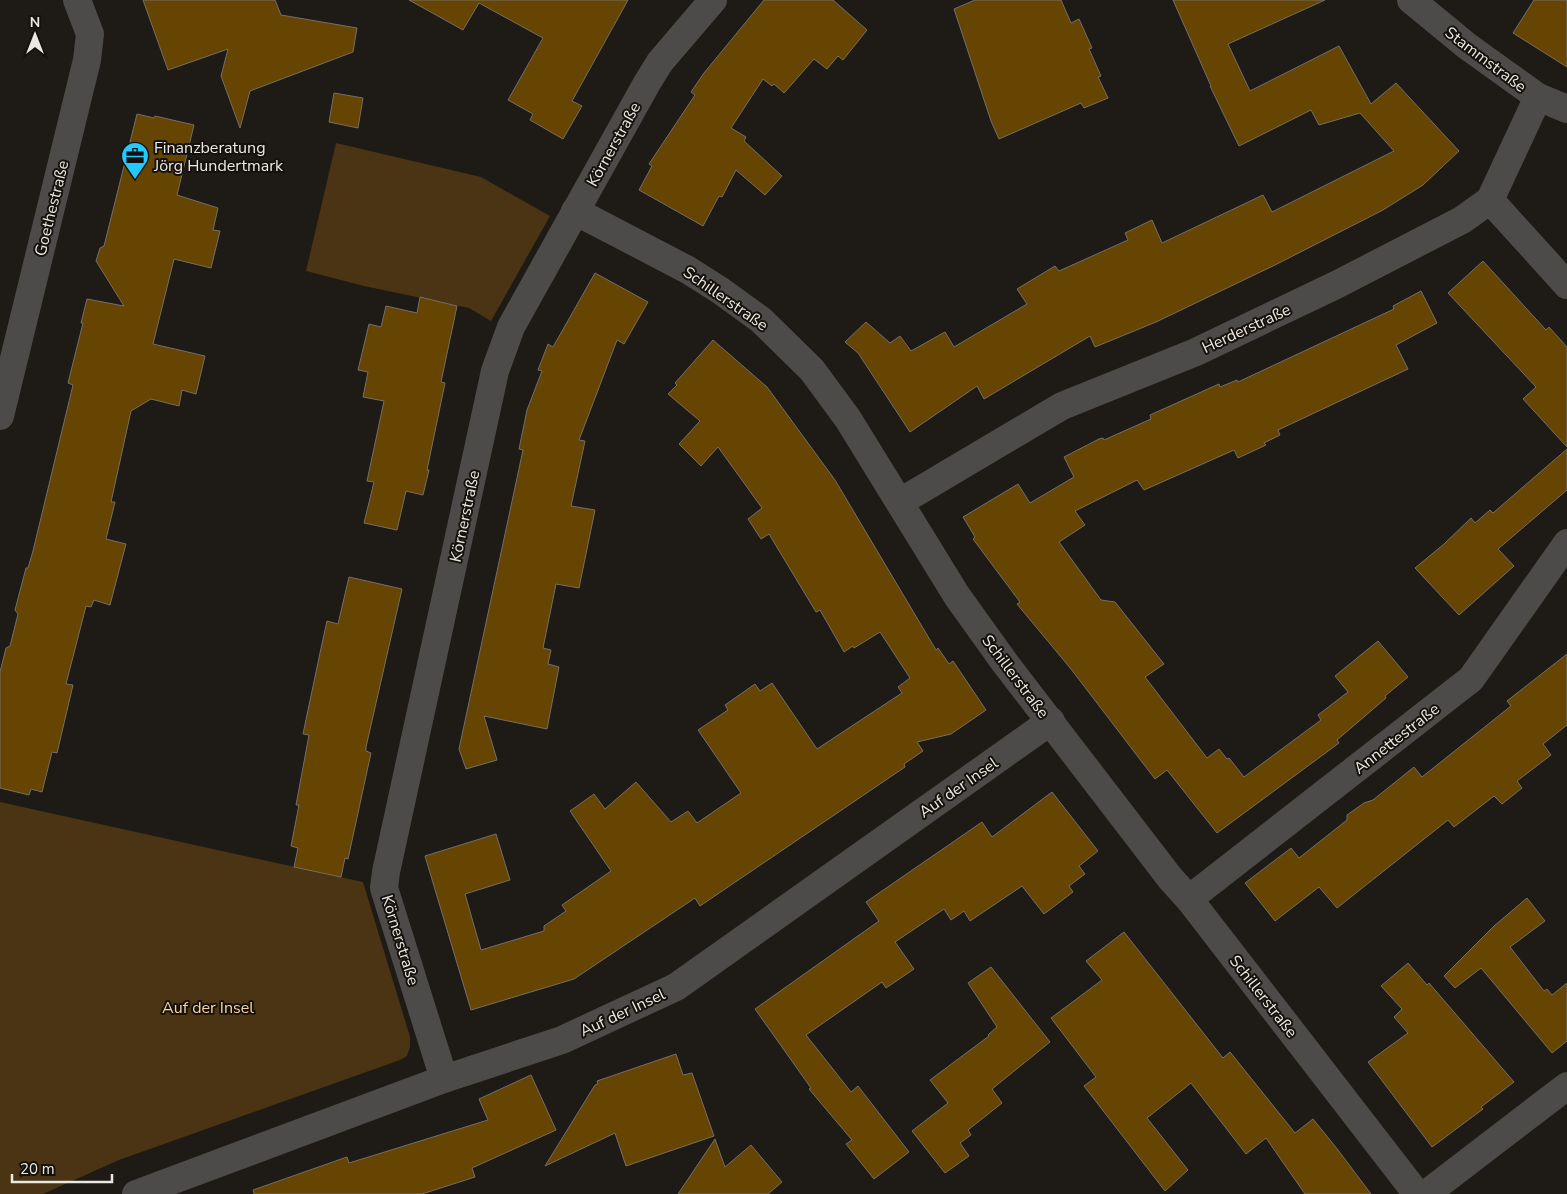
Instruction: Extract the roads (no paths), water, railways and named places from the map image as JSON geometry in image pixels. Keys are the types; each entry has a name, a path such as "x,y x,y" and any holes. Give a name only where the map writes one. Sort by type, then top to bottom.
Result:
{"street":[{"name":"Goethestraße","path":"0,416 87,60 90,34 77,0"},
{"name":"Körnerstraße","path":"444,1079 384,888 495,371 511,326 660,62 713,0"},
{"name":"Stammstraße","path":"1411,0 1467,46 1538,97 1567,109"},
{"name":"Herderstraße","path":"900,502 1062,406 1196,352 1336,285 1462,220 1490,200 1538,97"},
{"path":"1490,200 1567,285"},
{"name":"Schillerstraße","path":"576,211 688,270 761,320 812,370 848,419 957,596 1005,663 1416,1194"},
{"name":"Annettestraße","path":"1189,900 1471,679 1567,543"},
{"name":"Auf der Insel","path":"136,1194 444,1079 562,1040 676,987 1051,721"},
{"path":"1426,1194 1567,1086"}],"place":[{"name":"Finanzberatung Jörg Hundertmark","path":"135,180"}]}
